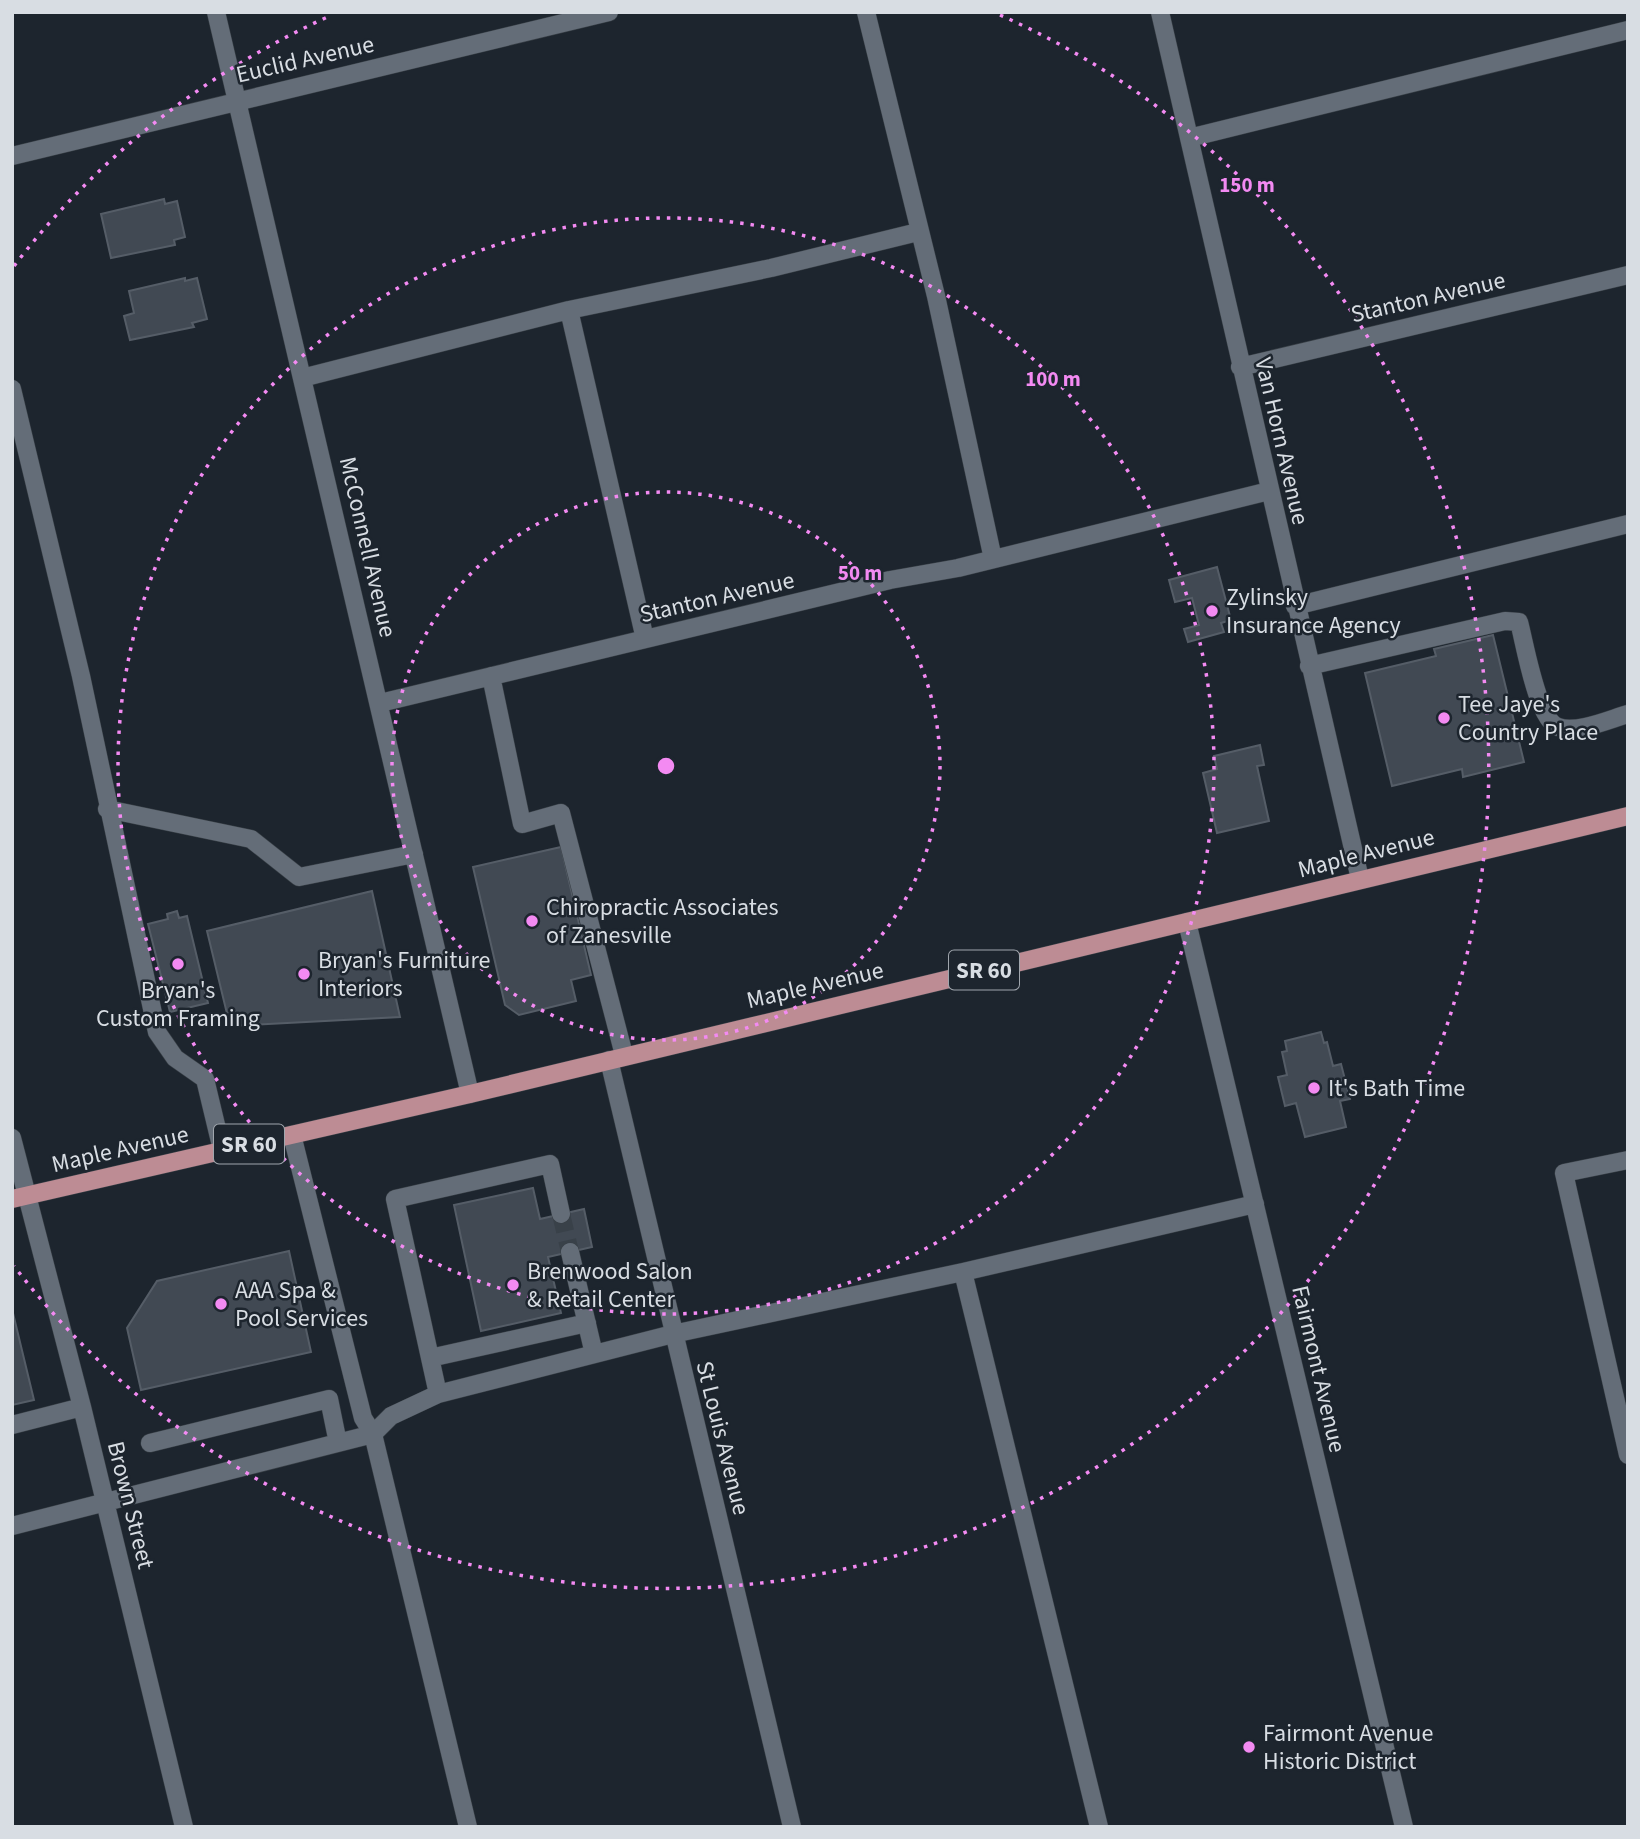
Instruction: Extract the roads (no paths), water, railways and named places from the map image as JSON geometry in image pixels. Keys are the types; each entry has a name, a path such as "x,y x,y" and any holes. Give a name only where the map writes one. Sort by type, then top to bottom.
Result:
{"main road":[{"name":"Maple Avenue","path":"21,1197 470,1094 1628,816"}],"street":[{"name":"McConnell Avenue","path":"216,12 470,1094"},
{"name":"Euclid Avenue","path":"12,156 609,12"},
{"path":"866,12 936,296 993,559"},
{"name":"Van Horn Avenue","path":"1160,12 1360,879"},
{"path":"1189,138 1628,30"},
{"path":"302,378 569,310 771,268 919,232"},
{"name":"Stanton Avenue","path":"1240,367 1628,275"},
{"path":"569,310 645,639"},
{"path":"12,389 81,676 107,809 157,1032 175,1058 205,1079 222,1150"},
{"name":"Stanton Avenue","path":"380,702 993,559 1269,491"},
{"path":"1295,606 1628,524"},
{"path":"1309,666 1505,621 1520,622 1544,715 1558,727 1574,728 1628,714"},
{"name":"St Louis Avenue","path":"491,676 522,824 562,813 673,1334 792,1827"},
{"path":"107,809 251,839 299,877 414,854"},
{"name":"Fairmont Avenue","path":"1187,922 1404,1827"},
{"path":"292,1135 363,1418 373,1434 468,1827"},
{"name":"Brown Street","path":"12,1138 21,1197 82,1407 184,1827"},
{"path":"1628,1160 1564,1173 1628,1455"},
{"path":"438,1394 395,1199 550,1164 561,1214"},
{"path":"12,1526 373,1434 391,1416 438,1394 673,1334 963,1272 1255,1204"},
{"path":"570,1252 594,1354"},
{"path":"963,1272 1099,1827"},
{"path":"430,1358 587,1323"},
{"path":"150,1443 329,1399 338,1443"},
{"path":"12,1425 82,1407"}],"tunnel":[{"path":"561,1214 570,1252"}],"place":[{"name":"Zylinsky Insurance Agency","path":"1212,611"},
{"name":"Tee Jaye's Country Place","path":"1444,718"},
{"name":"Chiropractic Associates of Zanesville","path":"532,921"},
{"name":"Bryan's Custom Framing","path":"178,964"},
{"name":"Bryan's Furniture Interiors","path":"304,974"},
{"name":"It's Bath Time","path":"1314,1088"},
{"name":"Brenwood Salon & Retail Center","path":"513,1285"},
{"name":"AAA Spa & Pool Services","path":"221,1304"},
{"name":"Fairmont Avenue Historic District","path":"1249,1747"}]}
